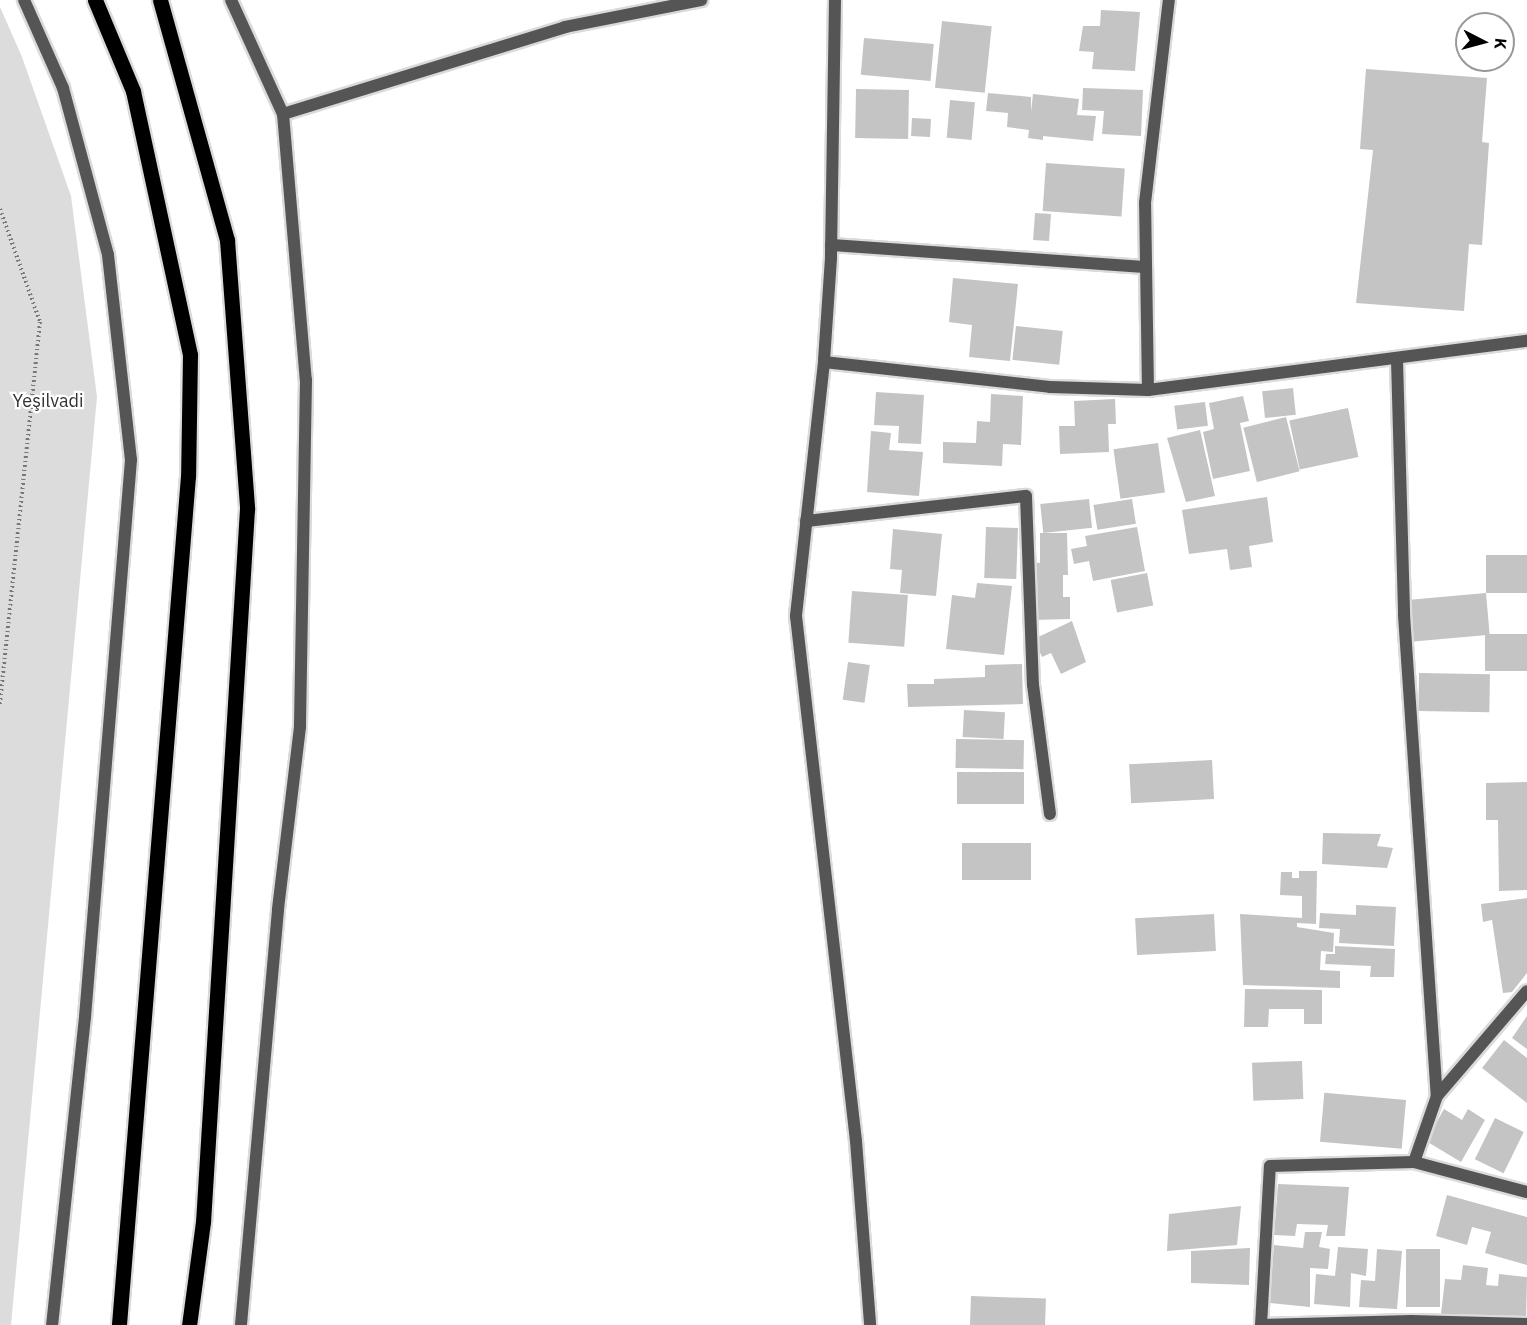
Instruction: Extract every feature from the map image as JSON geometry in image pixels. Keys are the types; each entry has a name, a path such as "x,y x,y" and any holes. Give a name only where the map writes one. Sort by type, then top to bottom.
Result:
{"main road":[{"path":"95,0 134,91 190,355 188,476 119,1325"},
{"path":"160,0 227,240 247,509 203,1222 189,1325"}],"street":[{"path":"24,0 63,88 108,255 131,460 85,1017 52,1325"},
{"path":"231,0 283,114 306,380 300,727 278,910 241,1325"},
{"path":"283,114 565,27 701,0"},
{"path":"835,0 831,245 824,362 796,616 856,1141 870,1325"},
{"path":"1148,390 1145,203 1168,0"},
{"path":"831,245 1145,267"},
{"path":"824,362 1050,387 1148,390 1397,360 1527,341"},
{"path":"1397,360 1404,615 1437,1096"},
{"path":"806,521 1026,496 1033,685 1050,814"},
{"path":"1414,1162 1437,1096 1527,992"},
{"path":"1527,1192 1414,1162 1270,1166 1261,1325 1411,1321 1527,1324"}],"path":[{"path":"0,209 40,322 0,704"}],"green space":[{"name":"Yeşilvadi","path":"0,7 22,57 71,196 97,397 11,1325 0,1325"}],"building":[{"path":"1101,10 1140,12 1135,71 1092,69 1094,52 1079,51 1083,26 1100,26"},
{"path":"942,21 992,26 985,93 935,88"},
{"path":"864,38 934,44 931,81 861,75"},
{"path":"1366,69 1487,78 1482,142 1489,143 1482,245 1469,244 1464,311 1356,303 1373,150 1360,149"},
{"path":"1083,88 1143,90 1141,136 1102,134 1104,111 1082,110"},
{"path":"856,89 909,90 908,139 855,138"},
{"path":"988,93 1031,97 1031,112 1033,94 1079,99 1077,115 1096,116 1093,141 1043,136 1043,140 1028,138 1029,130 1007,127 1008,113 986,111"},
{"path":"950,100 975,102 972,140 947,138"},
{"path":"912,118 931,119 930,137 911,136"},
{"path":"1046,163 1125,169 1121,216 1043,211"},
{"path":"1035,213 1051,214 1049,241 1033,240"},
{"path":"953,278 1018,284 1010,361 969,357 972,325 949,322"},
{"path":"1016,326 1063,331 1059,365 1012,360"},
{"path":"1293,388 1296,415 1265,418 1262,391"},
{"path":"876,392 924,395 921,444 898,443 899,426 874,425"},
{"path":"991,394 1023,396 1021,445 1003,444 1002,466 943,463 943,442 976,443 977,421 990,422"},
{"path":"1243,396 1249,421 1240,423 1250,471 1213,479 1203,432 1214,429 1209,403"},
{"path":"1115,399 1116,424 1108,424 1109,452 1060,454 1059,426 1075,426 1074,401"},
{"path":"1205,402 1208,426 1177,430 1174,406"},
{"path":"1348,408 1358,457 1300,469 1289,420"},
{"path":"1286,417 1300,471 1257,482 1243,428"},
{"path":"1200,430 1215,496 1186,502 1167,438"},
{"path":"871,431 891,433 889,450 923,452 919,496 867,492"},
{"path":"1158,443 1165,493 1120,499 1113,449"},
{"path":"1267,497 1273,542 1249,546 1252,567 1230,570 1227,549 1189,554 1182,510"},
{"path":"1089,499 1092,528 1043,533 1040,504"},
{"path":"1132,499 1136,524 1097,530 1093,505"},
{"path":"986,527 1018,528 1016,579 984,578"},
{"path":"1137,527 1145,571 1093,581 1089,561 1074,564 1071,549 1087,546 1085,536"},
{"path":"893,529 942,534 936,596 900,593 902,570 890,569"},
{"path":"1040,533 1067,533 1068,575 1063,575 1063,597 1070,597 1070,619 1032,620 1031,562 1040,563"},
{"path":"1486,555 1527,555 1527,593 1486,593"},
{"path":"1147,573 1153,605 1117,612 1111,580"},
{"path":"977,583 1012,586 1004,655 946,649 952,595 975,598"},
{"path":"852,591 908,595 904,647 848,643"},
{"path":"1486,593 1490,635 1411,642 1407,600"},
{"path":"1072,621 1086,662 1061,674 1051,653 1042,657 1034,639"},
{"path":"1485,634 1527,634 1527,671 1485,671"},
{"path":"848,662 870,665 864,703 843,700"},
{"path":"1022,664 1023,704 908,707 907,684 934,684 934,679 985,677 985,665"},
{"path":"1419,673 1490,674 1489,712 1418,711"},
{"path":"964,710 1005,712 1004,739 963,737"},
{"path":"956,739 1024,740 1023,769 955,768"},
{"path":"1212,760 1214,799 1131,803 1129,764"},
{"path":"957,772 1024,772 1024,804 957,804"},
{"path":"1527,782 1527,890 1499,891 1498,820 1486,820 1486,783"},
{"path":"1323,833 1381,834 1377,846 1393,848 1387,868 1322,864"},
{"path":"962,843 1031,843 1031,880 962,880"},
{"path":"1299,871 1317,871 1316,924 1297,923 1297,927 1334,933 1333,952 1321,951 1320,970 1340,971 1340,988 1243,985 1240,914 1302,918 1302,896 1280,895 1281,872 1292,872 1292,878 1299,878"},
{"path":"1527,898 1527,973 1512,992 1503,993 1492,920 1483,922 1481,904"},
{"path":"1356,905 1396,907 1394,946 1339,943 1340,929 1319,928 1320,913 1356,915"},
{"path":"1214,914 1216,951 1137,955 1135,918"},
{"path":"1335,946 1395,949 1394,977 1370,977 1371,966 1325,964 1326,954 1335,954"},
{"path":"1245,989 1322,990 1322,1024 1304,1024 1304,1009 1269,1009 1268,1027 1244,1027"},
{"path":"1527,1016 1527,1049 1512,1038"},
{"path":"1504,1040 1527,1058 1527,1103 1482,1068"},
{"path":"1302,1061 1303,1099 1253,1101 1252,1063"},
{"path":"1324,1093 1406,1100 1402,1149 1320,1142"},
{"path":"1444,1109 1462,1120 1468,1109 1485,1120 1461,1162 1426,1141"},
{"path":"1495,1118 1524,1132 1504,1173 1475,1159"},
{"path":"1278,1184 1349,1187 1345,1236 1326,1236 1328,1225 1297,1224 1295,1236 1274,1235"},
{"path":"1447,1195 1527,1217 1527,1265 1485,1253 1491,1232 1472,1227 1467,1245 1436,1236"},
{"path":"1241,1206 1237,1245 1167,1251 1169,1214"},
{"path":"1305,1232 1322,1232 1319,1247 1330,1249 1328,1269 1310,1268 1310,1307 1269,1303 1274,1245 1303,1248"},
{"path":"1338,1247 1368,1249 1366,1276 1351,1273 1350,1307 1314,1304 1316,1274 1335,1276"},
{"path":"1250,1248 1249,1285 1191,1283 1191,1251"},
{"path":"1377,1249 1402,1251 1397,1309 1359,1307 1361,1280 1375,1281"},
{"path":"1406,1249 1440,1249 1440,1307 1406,1307"},
{"path":"1463,1265 1488,1268 1486,1285 1498,1286 1499,1274 1527,1277 1526,1323 1441,1314 1445,1279 1461,1280"},
{"path":"971,1296 1046,1299 1045,1325 970,1325"}]}
